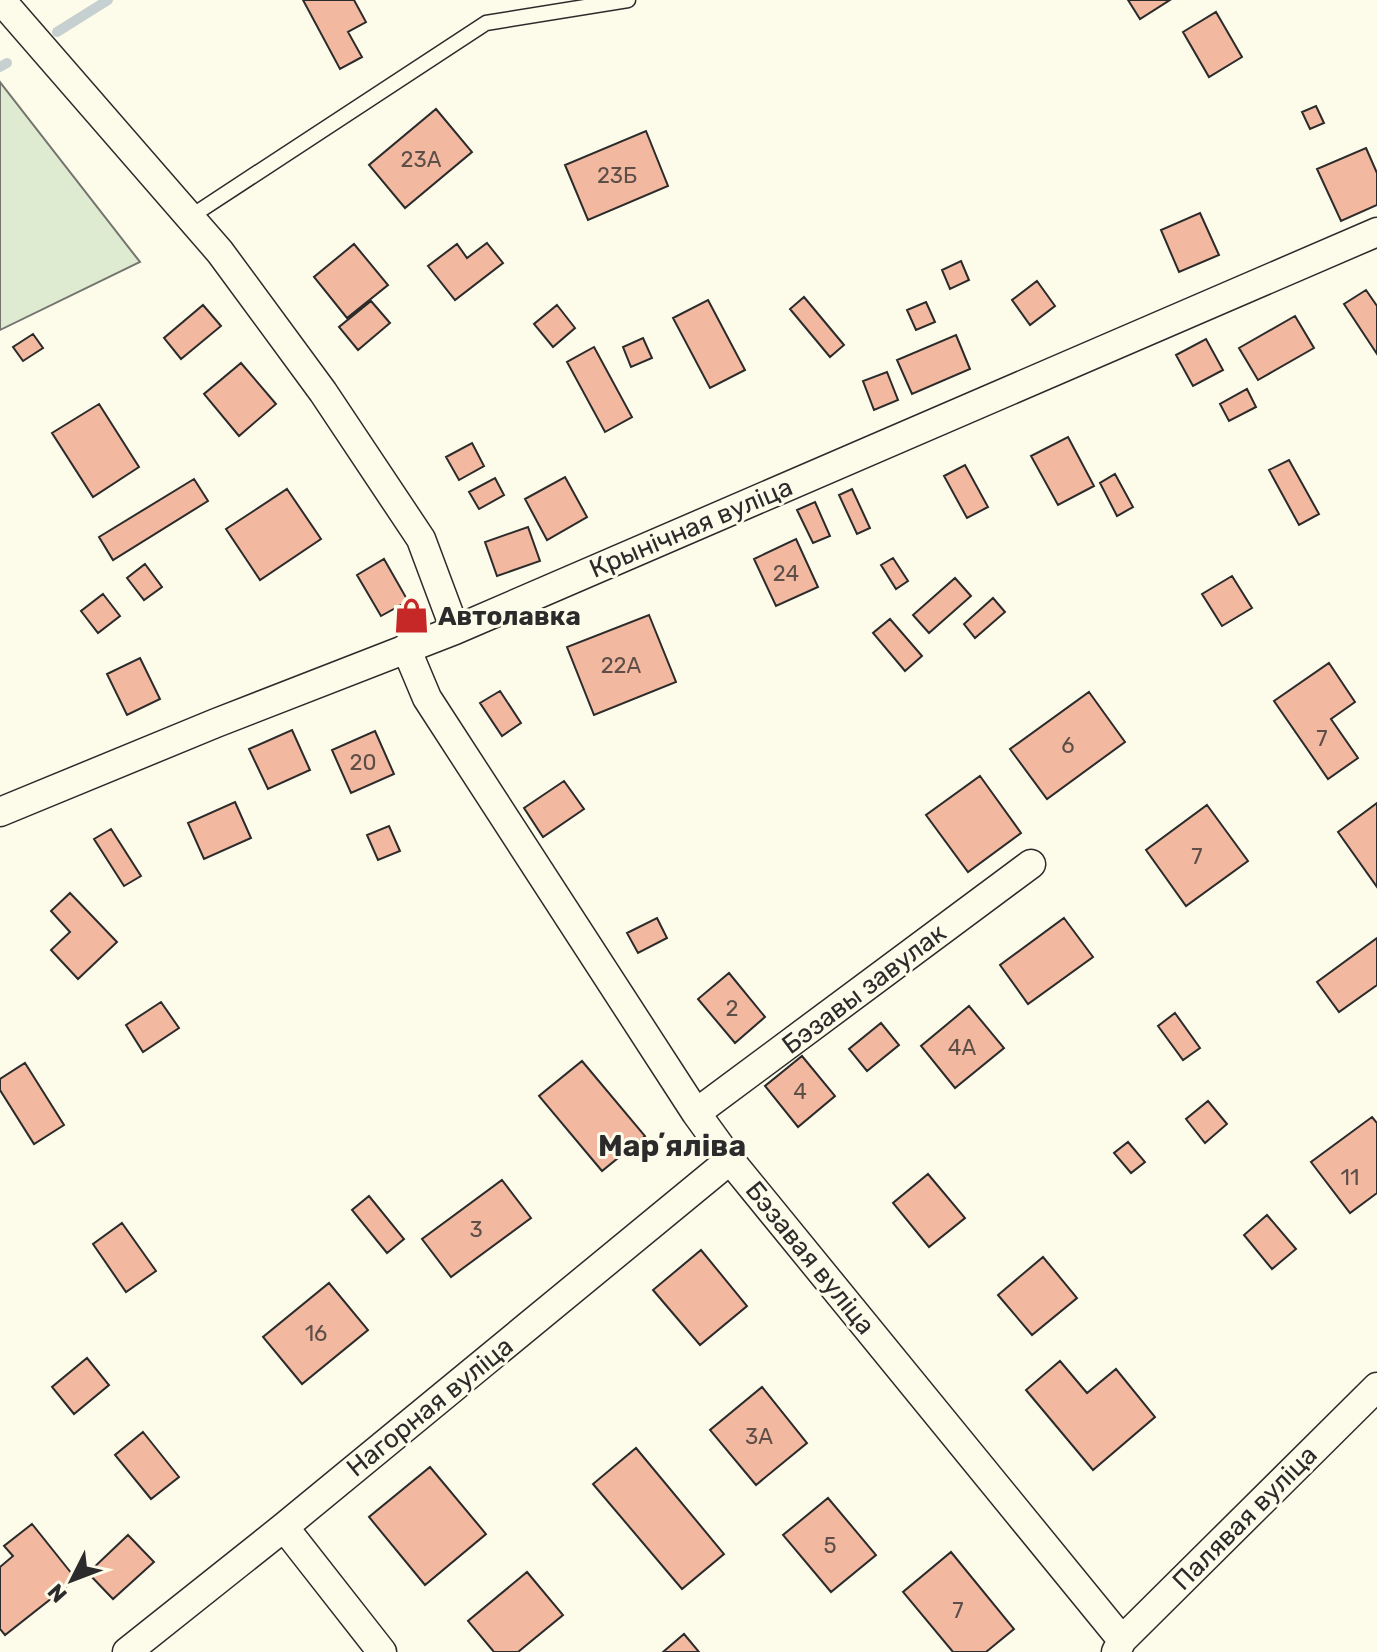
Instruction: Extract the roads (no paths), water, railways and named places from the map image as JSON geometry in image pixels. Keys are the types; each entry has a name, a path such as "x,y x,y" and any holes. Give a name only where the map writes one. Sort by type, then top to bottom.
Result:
{"street":[{"path":"1,0 220,252 323,392 421,539 455,630"},
{"name":"Крынічная вуліца","path":"0,812 455,630 1377,232"},
{"name":"Бэзавая вуліца","path":"406,648 427,698 696,1113 730,1160 1119,1646"},
{"name":"Бэзавы завулак","path":"696,1113 1031,864"},
{"name":"Нагорная вуліца","path":"127,1652 284,1527 730,1160"},
{"name":"Палявая вуліца","path":"1119,1646 1377,1387"},
{"path":"284,1527 382,1652"}],"lane":[{"path":"190,217 486,23 628,0"}],"waterway":[{"path":"57,32 108,0"},
{"path":"0,67 7,63"}],"place":[{"name":"Автолавка","path":"412,616"}],"district":[{"name":"Марʼяліва","path":"672,1146"}]}
